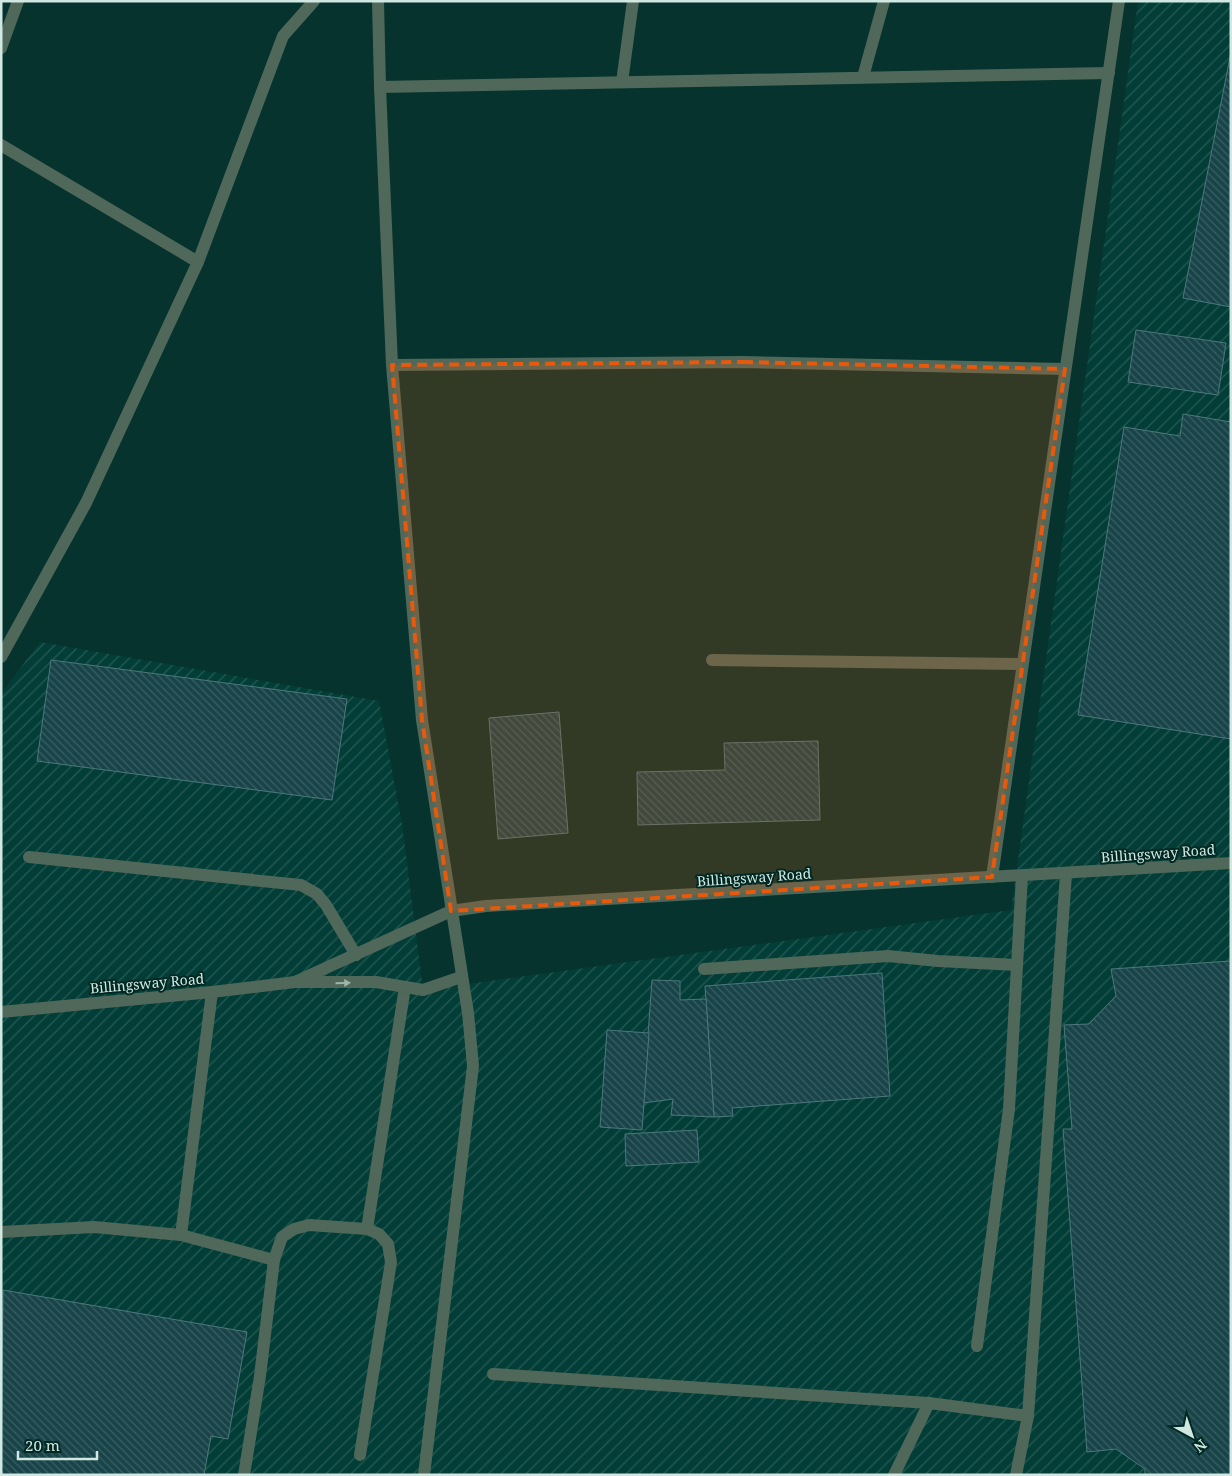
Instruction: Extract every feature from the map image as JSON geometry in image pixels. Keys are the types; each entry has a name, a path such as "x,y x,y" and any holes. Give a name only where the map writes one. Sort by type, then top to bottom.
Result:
{"street":[{"path":"1,48 18,1"},
{"path":"1,657 86,503 198,262 283,36 314,1"},
{"path":"378,1 392,364 422,720 473,1066 424,1475"},
{"path":"622,82 633,1"},
{"path":"863,77 884,1"},
{"path":"992,877 1119,1"},
{"path":"380,87 1108,73"},
{"path":"1,145 198,262"},
{"path":"392,364 743,362 1065,369"},
{"path":"712,660 1022,664"},
{"path":"29,857 301,885 317,894 326,905 356,954"},
{"name":"Billingsway Road","path":"295,982 451,911 486,906 1231,863"},
{"path":"1016,1475 1028,1416 1066,874"},
{"path":"976,1346 1009,1109 1022,876"},
{"path":"704,969 888,956 938,962 1017,965"},
{"name":"Billingsway Road","path":"1,1012 212,992 295,982 376,982 423,990 461,977"},
{"path":"367,1229 405,987"},
{"path":"180,1235 212,992"},
{"path":"244,1475 260,1376 274,1260 282,1237 294,1229 309,1225 367,1229 379,1234 388,1244 391,1262 360,1455"},
{"path":"1,1232 94,1227 180,1235 274,1260"},
{"path":"493,1374 929,1403 1028,1416"},
{"path":"894,1475 929,1403"}],"highlighted area":[{"path":"743,362 1065,369 992,877 451,911 422,720 392,365"}],"shaded area":[{"path":"1138,1 1231,1 1231,1475 1,1475 1,694 40,642 379,701 402,824 423,990 1011,910"}],"building":[{"path":"1231,52 1231,307 1183,298"},
{"path":"1136,330 1226,343 1218,395 1128,382"},
{"path":"1183,414 1231,422 1231,739 1078,715 1124,427 1180,436"},
{"path":"51,660 347,699 332,800 37,761"},
{"path":"559,712 568,833 498,839 489,718"},
{"path":"818,741 820,820 638,825 637,772 725,770 724,743"},
{"path":"1231,961 1231,1475 1145,1475 1145,1469 1116,1449 1087,1452 1063,1129 1072,1129 1064,1025 1089,1024 1116,996 1111,969"},
{"path":"882,973 890,1096 732,1108 733,1116 714,1117 705,986"},
{"path":"652,980 680,981 680,1000 706,999 714,1117 671,1115 673,1099 643,1103"},
{"path":"607,1030 649,1033 642,1130 600,1127"},
{"path":"697,1130 699,1162 626,1166 625,1134"},
{"path":"3,1290 247,1332 228,1439 211,1436 204,1475 1,1475"}]}
